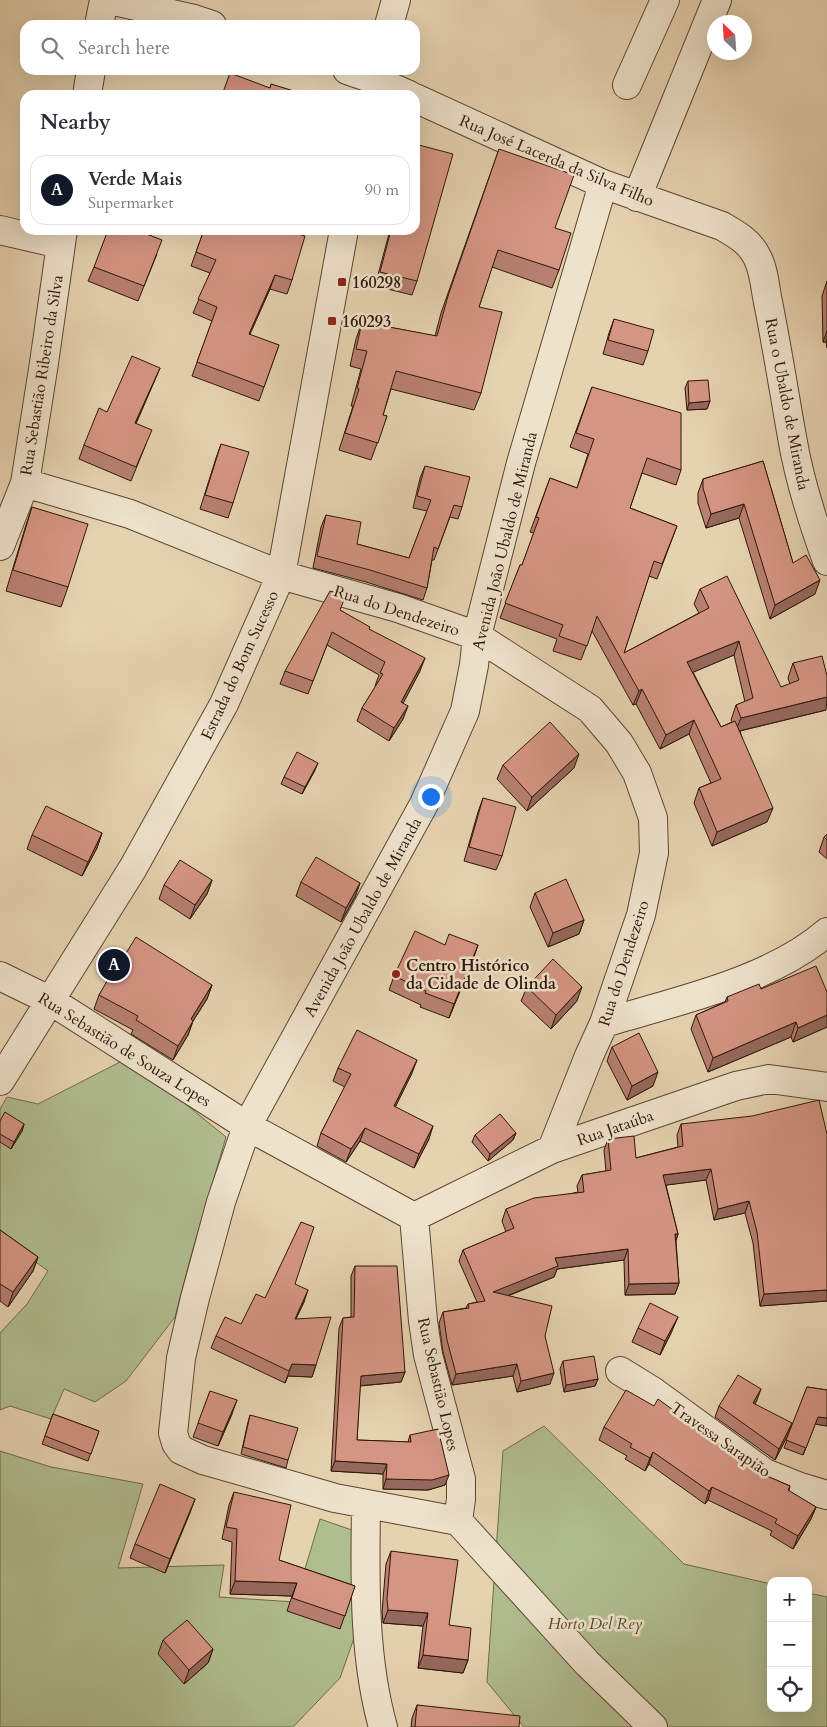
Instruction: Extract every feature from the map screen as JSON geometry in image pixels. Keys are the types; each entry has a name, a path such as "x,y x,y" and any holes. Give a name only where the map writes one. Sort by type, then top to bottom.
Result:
{"street":[{"path":"100,20 104,0"},
{"path":"110,0 197,20"},
{"path":"390,20 396,0"},
{"path":"628,85 665,0"},
{"path":"637,197 717,0"},
{"path":"87,90 90,75"},
{"path":"359,75 396,90"},
{"name":"Rua José Lacerda da Silva Filho","path":"420,100 603,184 722,226 737,235 757,255 763,275"},
{"name":"Avenida João Ubaldo de Miranda","path":"366,1505 335,1498 203,1460 180,1450 173,1434 181,1358 195,1298 222,1202 247,1126 424,804 465,711 474,665 477,636 521,463 603,184"},
{"path":"0,230 20,232"},
{"path":"44,235 62,237"},
{"name":"Estrada do Bom Sucesso","path":"0,1081 52,1001 133,868 224,704 281,575 343,235"},
{"name":"Rua Sebastião Ribeiro da Silva","path":"0,546 25,483 62,237"},
{"name":"Rua o Ubaldo de Miranda","path":"763,275 782,369 792,439 811,515 827,561"},
{"name":"Rua do Dendezeiro","path":"25,483 130,514 281,575 398,608 477,636 590,709 619,743 637,773 653,818 654,853 641,915 604,1024 589,1056 552,1149"},
{"path":"604,1024 741,981 780,963 827,932"},
{"name":"Rua Sebastião de Souza Lopes","path":"0,976 52,1001 247,1126 414,1217"},
{"name":"Rua Jataúba","path":"414,1217 552,1149 736,1086 769,1079 827,1087"},
{"name":"Rua Sebastião Lopes","path":"414,1217 423,1321 428,1355 461,1480 458,1521"},
{"name":"Travessa Sarapião","path":"620,1372 654,1392 765,1473 800,1487 827,1494"},
{"path":"383,1727 379,1715 369,1650 365,1570 366,1505 458,1521 587,1663 653,1727"}],"green space":[{"path":"120,1062 177,1097 226,1137 175,1317 126,1381 95,1402 64,1389 51,1419 10,1406 0,1410 0,1333 27,1304 48,1271 0,1236 0,1109 7,1097 38,1104"},
{"name":"Horto Del Rey","path":"544,1426 684,1564 767,1583 767,1712 812,1712 812,1594 827,1597 827,1727 524,1727 487,1682 503,1451"},
{"path":"0,1451 51,1467 143,1484 118,1568 224,1565 219,1597 295,1602 320,1519 378,1539 367,1601 340,1678 293,1727 0,1727"}],"building":[{"path":"229,75 235,75 270,88 271,84 291,90 224,90"},
{"path":"420,145 453,154 417,281 380,272 390,235 420,235"},
{"path":"499,149 574,175 555,228 571,233 559,270 498,250 479,307 502,312 481,393 396,371 383,415 387,416 378,443 345,433 359,389 357,388 367,351 356,349 362,322 437,336 448,296"},
{"path":"106,235 149,235 162,240 144,286 94,267"},
{"path":"202,235 305,236 292,280 275,275 249,334 279,345 264,387 197,362 217,307 198,299 216,260 196,252"},
{"path":"614,319 654,330 648,351 608,340"},
{"path":"132,356 160,368 135,423 152,430 136,467 84,445 99,408 107,412"},
{"path":"708,380 710,401 689,403 688,381"},
{"path":"592,387 681,413 681,470 647,458 630,508 677,526 662,564 654,561 624,653 709,608 700,589 727,576 781,687 799,680 793,663 822,656 827,676 827,697 741,718 736,705 753,698 739,641 687,662 721,727 735,721 773,808 717,832 699,788 721,779 694,720 666,735 642,689 639,691 597,616 587,646 559,636 563,625 505,603 520,565 522,565 539,518 536,517 550,478 577,488 594,439 576,433"},
{"path":"221,444 249,452 233,503 205,495"},
{"path":"763,461 793,563 806,555 820,580 775,605 744,504 711,514 703,488 703,479"},
{"path":"425,466 470,477 462,507 454,505 438,549 434,547 427,588 317,556 326,515 361,522 357,544 409,558 431,500 417,496"},
{"path":"32,507 88,524 68,587 13,570"},
{"path":"330,591 346,595 340,610 370,627 369,629 425,658 401,702 408,706 394,728 362,708 383,674 380,673 385,662 332,632 313,681 285,671"},
{"path":"550,722 579,754 532,797 503,765"},
{"path":"297,752 318,763 305,787 284,777"},
{"path":"483,798 516,807 502,856 469,847"},
{"path":"46,806 102,833 88,862 32,835"},
{"path":"316,857 360,883 346,908 301,882"},
{"path":"180,860 212,880 195,905 164,885"},
{"path":"566,879 584,920 553,933 535,893"},
{"path":"415,931 445,945 449,934 478,945 454,1004 425,993 426,991 394,976"},
{"path":"136,937 212,985 191,1019 193,1021 178,1046 136,1020 138,1016 99,995 115,967 117,968"},
{"path":"553,959 582,987 556,1015 527,987"},
{"path":"816,966 827,992 827,1015 798,1028 796,1022 713,1058 696,1015 728,1001 727,997 759,984 761,989"},
{"path":"357,1030 417,1060 394,1106 433,1126 419,1154 365,1128 351,1149 321,1133 351,1074 338,1068"},
{"path":"639,1033 658,1072 632,1086 612,1047"},
{"path":"819,1100 827,1134 827,1290 764,1294 757,1232 749,1201 718,1209 711,1169 663,1175 678,1234 675,1234 679,1283 629,1284 628,1249 555,1258 558,1266 493,1292 552,1306 545,1336 554,1373 521,1381 517,1364 456,1374 447,1340 443,1312 469,1308 468,1304 485,1301 463,1250 514,1228 506,1209 534,1198 584,1192 582,1175 611,1170 608,1139 634,1136 636,1158 683,1146 681,1124 752,1116"},
{"path":"5,1112 24,1124 14,1142 0,1134 0,1121"},
{"path":"500,1114 516,1133 490,1154 475,1135"},
{"path":"301,1222 314,1227 295,1284 308,1290 295,1319 331,1317 316,1365 292,1364 289,1371 216,1336 225,1317 241,1324 256,1294 265,1298"},
{"path":"0,1230 38,1257 13,1292 0,1284"},
{"path":"355,1266 397,1266 405,1372 361,1376 357,1440 411,1442 410,1435 438,1429 449,1475 432,1480 386,1479 387,1464 335,1461 343,1318 354,1317"},
{"path":"650,1303 678,1317 665,1341 638,1328"},
{"path":"594,1356 598,1379 566,1385 563,1361"},
{"path":"738,1375 761,1389 753,1403 792,1423 779,1449 719,1406"},
{"path":"807,1387 827,1390 827,1418 818,1417 806,1448 786,1440"},
{"path":"626,1390 654,1406 658,1399 760,1473 790,1486 788,1490 816,1507 798,1536 775,1523 777,1519 712,1487 709,1491 653,1452 650,1458 630,1447 632,1444 604,1427"},
{"path":"210,1391 237,1400 223,1432 198,1423"},
{"path":"53,1414 99,1431 91,1454 45,1436"},
{"path":"250,1415 298,1428 288,1460 243,1447"},
{"path":"160,1484 195,1499 170,1559 135,1544"},
{"path":"234,1492 291,1505 279,1560 355,1586 345,1616 292,1598 297,1583 235,1581 237,1529 226,1527"},
{"path":"391,1551 458,1560 449,1625 471,1628 468,1660 423,1655 428,1613 388,1610 387,1599"},
{"path":"187,1620 213,1649 189,1670 163,1640"},
{"path":"417,1705 520,1716 519,1727 415,1727"}],"place":[{"name":"160298","path":"342,282"},
{"name":"160293","path":"332,321"},
{"name":"Verde Mais","path":"114,965"},
{"name":"Centro Histórico da Cidade de Olinda","path":"396,974"}]}
